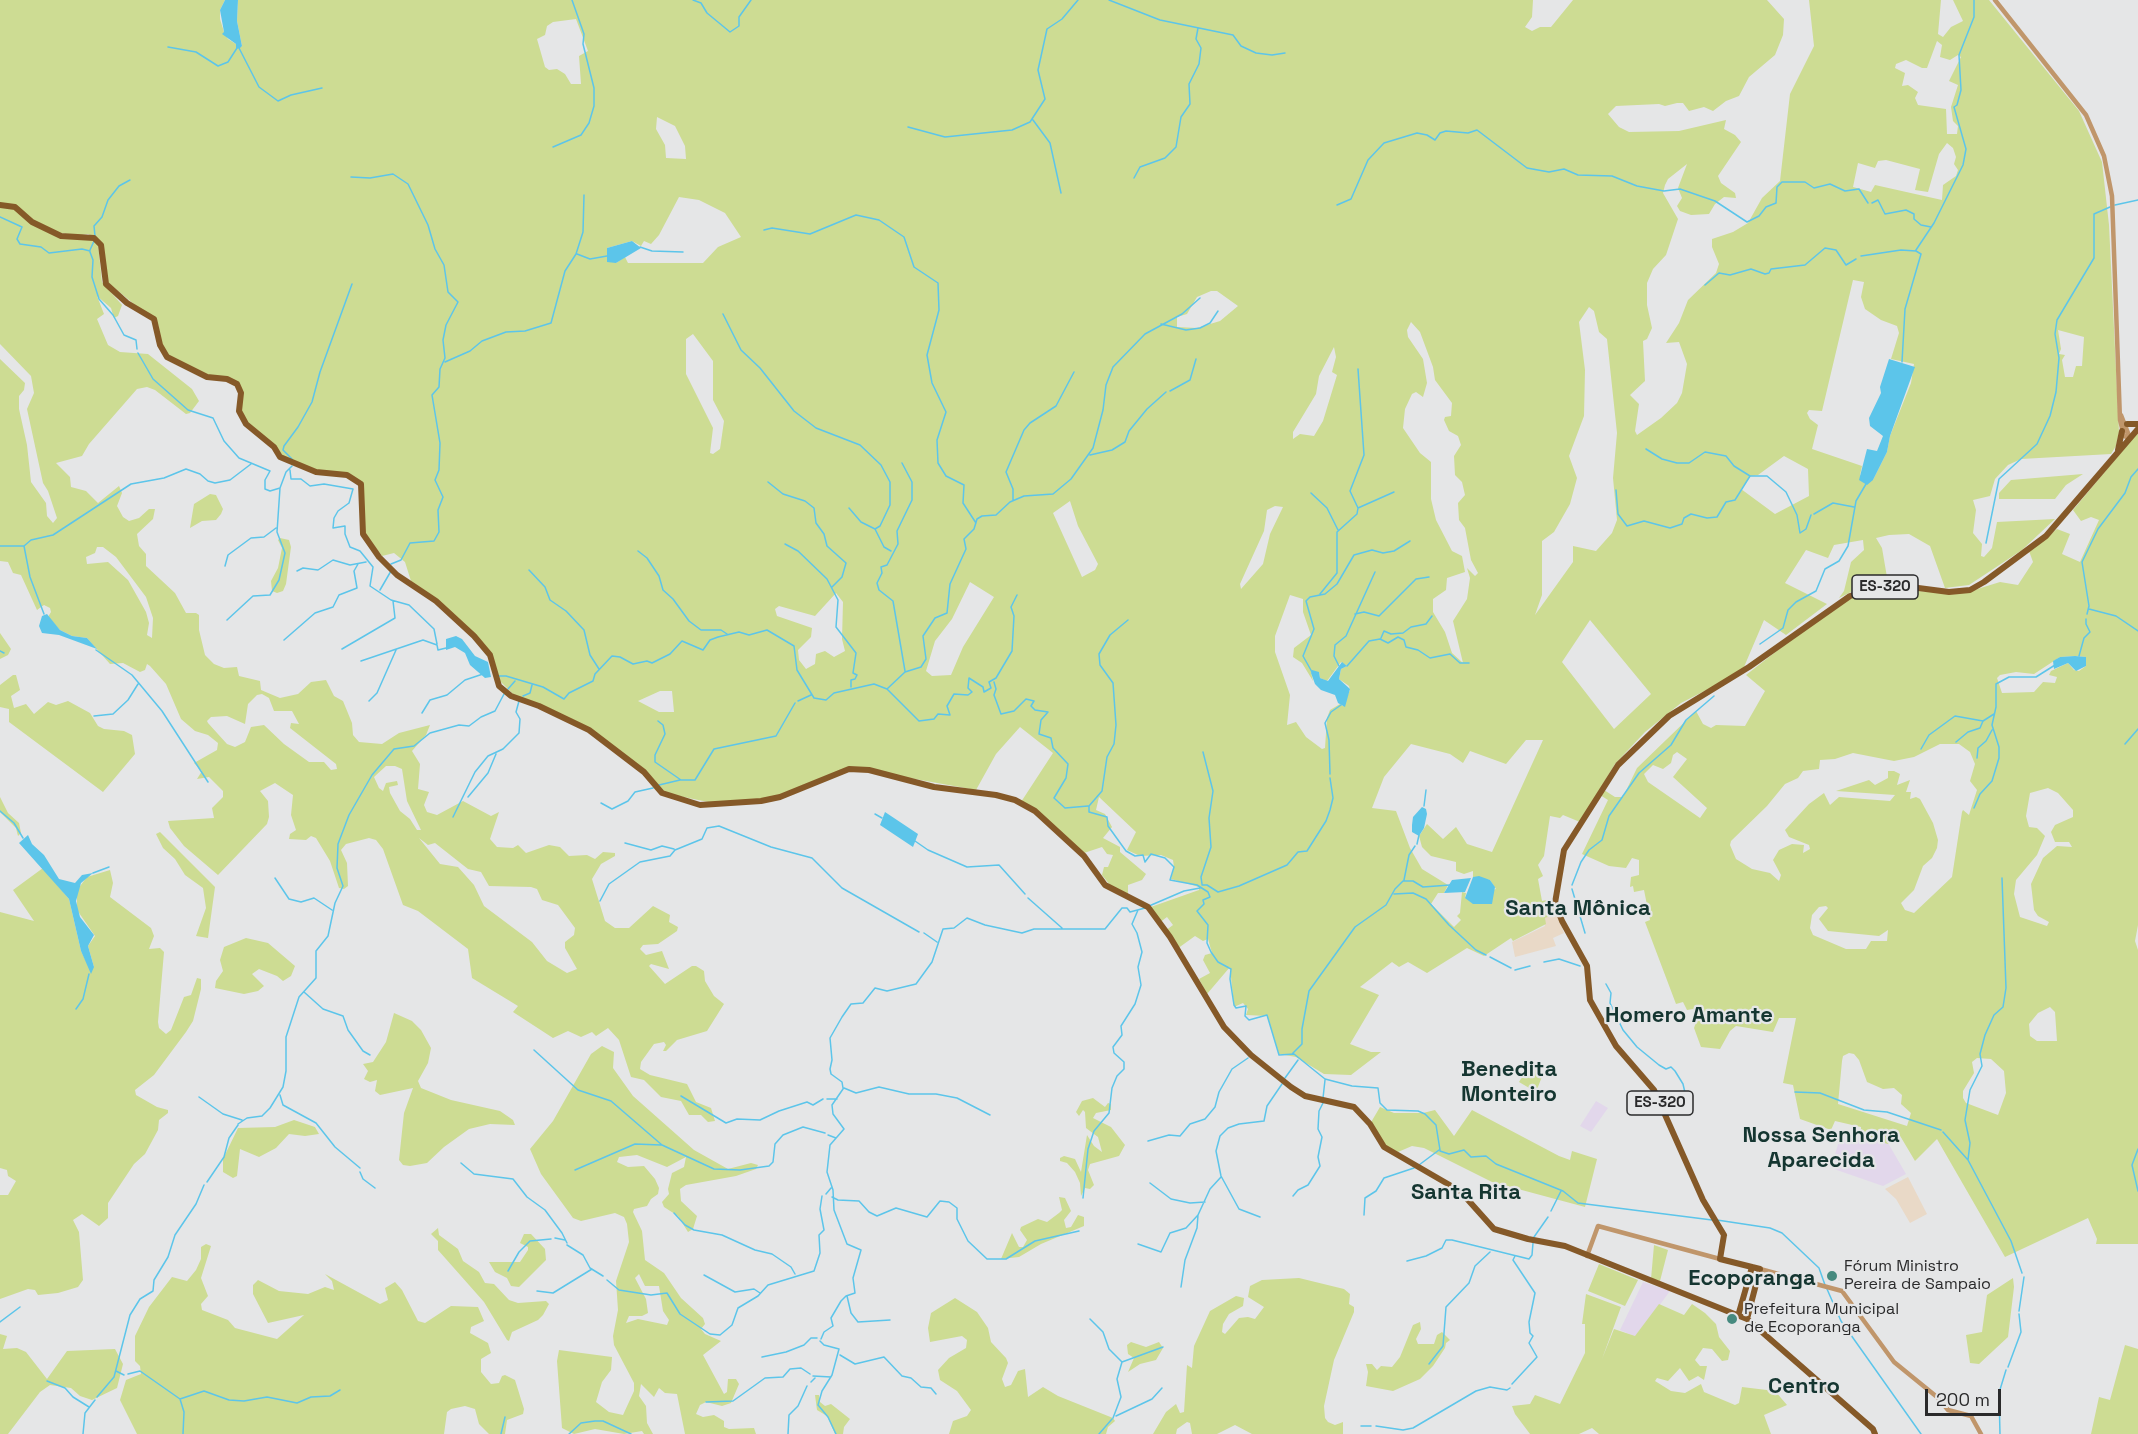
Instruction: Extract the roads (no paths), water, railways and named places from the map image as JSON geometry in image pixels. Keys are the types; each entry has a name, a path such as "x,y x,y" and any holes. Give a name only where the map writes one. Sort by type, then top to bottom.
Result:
{"main road":[{"path":"0,205 15,207 32,222 61,236 94,238 101,245 106,284 127,303 154,320 160,345 167,357 207,377 227,378 237,384 240,393 239,411 246,424 274,447 280,457 316,472 346,475 361,484 363,534 379,557 398,575 436,601 474,636 490,655 499,686 511,696 550,711 589,730 644,772 662,793 700,805 780,797 849,769 868,770 934,788 996,795 1015,800 1035,811 1084,856 1105,885 1148,908 1170,937 1224,1027 1251,1055 1298,1092 1354,1107 1370,1124 1384,1147 1460,1191 1488,1225 1528,1239 1565,1246 1748,1319 1874,1432"},
{"path":"2127,424 2138,427"},
{"name":"ES-320","path":"1720,1259 1722,1247 1719,1230 1654,1090 1616,1046 1590,1000 1585,960 1562,921 1555,903 1564,850 1618,765 1669,716 1749,667 1850,596 1876,588 1903,586 1949,592 1970,590 1984,582 2046,536 2138,427"},
{"path":"2117,454 2122,431"},
{"path":"1720,1259 1760,1269 1748,1319"},
{"path":"1738,1316 1752,1267"}],"street":[{"path":"1995,0 2086,115 2104,156 2112,196 2122,431 2124,436 2130,438"},
{"path":"2121,415 2127,424 2130,438"},
{"path":"1587,1256 1598,1226 1720,1259"},
{"path":"1760,1269 1842,1291 1894,1362 1937,1397 1948,1410 1971,1416 1981,1434"}],"water":[{"path":"225,0 238,0 237,21 242,46 240,48 236,49 236,44 222,34 224,32 220,10"},
{"path":"632,241 641,248 616,263 607,262 607,248"},
{"path":"1889,359 1915,367 1890,436 1887,452 1873,480 1867,485 1859,480 1867,449 1877,451 1883,436 1870,426 1869,418 1881,393 1880,387"},
{"path":"47,614 60,630 72,636 87,638 97,649 59,635 42,633 39,626 42,616"},
{"path":"456,636 462,639 475,656 488,662 491,677 485,678 470,665 465,653 455,647 446,650 446,639"},
{"path":"2060,657 2086,657 2086,666 2076,671 2068,663 2054,669 2053,661"},
{"path":"1342,662 1347,666 1341,669 1339,679 1350,689 1345,707 1338,703 1335,695 1321,690 1315,684 1311,673 1312,670 1319,672 1320,678 1328,681"},
{"path":"1422,807 1426,809 1427,814 1424,828 1419,836 1412,832 1412,825 1413,817"},
{"path":"885,812 918,834 913,847 880,825"},
{"path":"28,835 32,844 44,855 59,879 75,883 82,875 93,873 81,883 76,901 80,917 94,935 88,946 94,967 91,974 81,951 69,899 19,843"},
{"path":"1479,876 1490,880 1495,887 1492,904 1473,904 1465,898 1473,877"},
{"path":"1471,878 1465,892 1444,893 1452,880"}],"waterway":[{"path":"553,147 581,135 589,123 594,106 594,88 583,44 584,34 572,0"},
{"path":"693,0 701,3 707,13 730,32 739,26 739,17 751,0"},
{"path":"908,127 945,137 1012,130 1030,122 1045,99 1038,70 1047,29 1062,19 1078,0"},
{"path":"1109,0 1160,20 1233,35 1241,46 1256,53 1272,55 1285,53"},
{"path":"1916,250 1934,223 1963,165 1966,149 1954,107 1957,105 1961,90 1959,55 1974,17 1974,0"},
{"path":"1134,178 1140,167 1165,158 1176,147 1181,117 1190,104 1189,84 1199,64 1201,48 1196,39 1198,28"},
{"path":"168,47 196,52 218,66 228,62 237,48"},
{"path":"239,48 259,87 278,101 291,95 322,88"},
{"path":"1033,120 1050,143 1061,193"},
{"path":"1337,205 1351,199 1368,160 1384,143 1417,133 1435,140 1440,133 1446,131 1468,133 1477,130 1527,168 1549,172 1564,169 1578,175 1612,176 1637,186 1664,191 1680,189 1715,201 1747,222 1759,216 1766,207 1776,203 1777,187 1782,182 1805,182 1814,188 1830,184 1845,191 1859,189 1868,203"},
{"path":"351,177 370,178 393,174 408,184 444,265 448,292 458,302 446,325 443,340 445,358 440,369 439,387 432,395 440,443 439,470 435,480 443,497 438,510 439,532 434,541 410,543 401,560 391,564"},
{"path":"95,236 94,226 102,217 108,200 119,186 130,180"},
{"path":"445,362 470,351 482,341 506,332 525,331 551,323 565,271 576,254 583,232 584,195"},
{"path":"1872,203 1878,200 1885,214 1906,210 1914,214 1914,219 1921,225 1931,227"},
{"path":"2115,205 2138,200"},
{"path":"1986,543 1999,479 2037,444 2050,416 2056,392 2059,358 2055,334 2057,320 2094,258 2094,214 2110,207"},
{"path":"764,230 772,228 810,234 856,215 879,220 904,237 914,267 938,283 939,310 927,355 932,383 946,412 937,440 938,463 946,476 964,485 963,503 976,523"},
{"path":"0,217 22,227 17,239 20,244 41,247 49,253 82,249 90,251"},
{"path":"90,250 94,241"},
{"path":"640,247 652,251 683,252"},
{"path":"1705,285 1719,273 1730,275 1751,269 1765,274 1771,269 1805,265 1825,248 1836,250 1846,265 1856,259"},
{"path":"1861,256 1901,250 1916,251 1921,254 1905,309 1902,362"},
{"path":"90,252 93,260 92,277 99,299 113,315 124,335 136,340 137,349"},
{"path":"577,254 590,259 607,256"},
{"path":"292,459 283,450 284,446 312,402 320,372 352,284"},
{"path":"887,689 905,672 921,667 926,659 923,636 935,618 947,613 950,584 966,549 964,539 974,529 977,519 982,516 996,515 1010,502 1024,496 1053,494 1071,479 1093,448 1103,410 1106,385 1113,367 1145,334 1182,314 1200,298"},
{"path":"1161,324 1186,330 1200,328 1210,323 1218,311"},
{"path":"723,314 741,350 760,368 794,411 816,428 860,445 881,465 890,482 890,505 880,526 875,529"},
{"path":"138,353 153,379 188,410 213,418 224,441 239,458 270,471 265,480 265,489 270,491 280,488"},
{"path":"1170,391 1190,380 1196,359"},
{"path":"1358,369 1364,455 1350,491 1358,508"},
{"path":"1013,500 1013,489 1006,472 1024,430 1030,423 1056,406 1074,372"},
{"path":"1090,455 1112,450 1125,442 1129,431 1147,409 1166,392"},
{"path":"1646,449 1662,459 1677,463 1689,463 1705,452 1726,456 1734,466 1750,476 1767,476 1786,492 1797,515 1800,533 1806,529 1811,515"},
{"path":"902,463 912,482 912,500 897,531 898,544 887,565 881,567 882,573 877,583 879,590 893,601 905,671"},
{"path":"0,546 24,546 31,540 53,535 131,484 164,478 186,469 215,483 230,480 251,464"},
{"path":"227,620 253,596 270,595 279,580 285,553 277,532 280,488 286,472 292,466"},
{"path":"2087,614 2089,606 2082,562 2098,529 2125,493 2131,477 2138,469"},
{"path":"290,470 291,479 301,479 310,486 324,484 353,489 349,503 338,511 334,518 333,528 345,526 345,534 350,547 360,551 373,567 370,586 391,600 409,605 434,629 437,644"},
{"path":"1616,490 1618,514 1627,526 1644,521 1670,528 1682,524 1684,518 1691,514 1707,518 1717,517 1726,502 1735,500 1750,476"},
{"path":"768,482 783,494 805,501 814,508 816,523 824,534 827,546 846,563 842,577 832,587"},
{"path":"1760,644 1783,628 1788,610 1796,602 1816,591 1825,569 1839,561 1848,546 1856,501 1866,484"},
{"path":"1320,594 1337,573 1337,532 1357,514 1358,508 1394,492"},
{"path":"1311,493 1327,508 1338,530"},
{"path":"1814,514 1833,503 1854,507"},
{"path":"849,508 861,522 875,529 884,547 891,551"},
{"path":"225,566 228,555 251,538 264,537 276,528"},
{"path":"1312,672 1303,656 1314,629 1306,601 1310,597 1325,594 1337,584 1354,555 1372,550 1383,553 1394,551 1410,541"},
{"path":"785,544 798,551 827,579 838,600 836,627 856,653 853,673 857,675 851,680 851,687"},
{"path":"24,546 30,577 44,614"},
{"path":"638,551 647,558 659,576 663,590 673,599 689,621 701,630 721,630 727,634"},
{"path":"297,571 303,568 318,570 333,560 350,565 366,562"},
{"path":"284,640 315,613 333,607 339,595 357,588 354,571 358,564"},
{"path":"529,570 545,587 550,600 566,611 584,630 590,655 599,669"},
{"path":"380,590 391,571"},
{"path":"1339,666 1334,656 1335,645 1346,636 1375,572"},
{"path":"1355,614 1364,612 1379,616 1416,579 1429,577"},
{"path":"498,676 506,676 543,687 564,699 569,693 593,681 595,674 612,656 620,657 633,664 647,661 652,663 670,654 682,641 703,650 710,640 718,637 739,632 749,635 767,630 794,646 797,670 814,698 826,700 834,693 874,684 887,689 919,721 934,719 938,714 950,715 947,706 954,694 968,695 972,692 968,688 969,678 983,687 984,692 991,688 989,682 996,678 1012,651 1014,616 1011,607 1017,595"},
{"path":"342,649 395,618 393,601"},
{"path":"2089,609 2116,616 2138,631"},
{"path":"1381,638 1384,631 1391,634 1403,633 1411,627 1426,624 1432,616"},
{"path":"2079,656 2084,638 2090,632 2086,619"},
{"path":"1089,806 1102,791 1107,757 1114,744 1116,725 1113,683 1100,665 1099,654 1110,635 1128,620"},
{"path":"1347,666 1369,641 1380,639 1388,643 1398,637 1404,640 1406,647 1418,650 1430,658 1450,654 1460,663 1469,663"},
{"path":"361,661 423,640 437,645 438,650 446,648"},
{"path":"96,650 132,675 162,711 208,782"},
{"path":"369,701 377,693 396,650"},
{"path":"0,651 4,653"},
{"path":"1974,808 1980,794 1992,781 1999,758 1999,747 1992,725 1996,707 1996,684 2009,677 2036,677 2055,665"},
{"path":"422,713 430,700 447,695 465,680 483,674"},
{"path":"508,689 515,681"},
{"path":"994,682 996,689 994,695 1001,714 1014,711 1026,699 1034,701 1031,706 1035,710 1048,712 1041,720 1039,734 1051,738 1053,748 1068,764 1066,778 1054,798 1065,808 1088,806"},
{"path":"94,716 113,714 128,700 138,684"},
{"path":"523,696 530,693 532,685"},
{"path":"238,1124 247,1118 262,1116 283,1087 286,1071 286,1037 299,997 316,978 316,951 328,936 335,903 343,886 337,868 338,844 349,815 372,775 394,749 414,746 430,733 459,725 469,726 495,711 504,694"},
{"path":"798,701 811,695"},
{"path":"1572,885 1581,862 1589,850 1602,840 1609,816 1639,773 1671,745 1686,720 1714,696"},
{"path":"453,817 475,772 488,756 503,749 519,733 520,719 516,712 519,701"},
{"path":"658,721 663,725 665,734 655,755 655,762 681,780 695,780 714,749 776,736 795,703"},
{"path":"1330,774 1329,740 1325,723 1331,712 1341,705"},
{"path":"1956,742 1968,732 1980,728 1983,721 1994,714"},
{"path":"1921,749 1929,735 1955,716 1983,721"},
{"path":"2125,744 2138,729"},
{"path":"1977,758 1978,748 1986,741 1992,730"},
{"path":"1202,884 1201,877 1211,847 1209,818 1213,791 1203,752"},
{"path":"468,797 488,773 496,754"},
{"path":"1202,885 1207,885 1218,892 1239,886 1287,865 1298,852 1307,851 1326,821 1330,810 1333,798 1330,778"},
{"path":"659,785 680,780"},
{"path":"601,803 612,809 628,801 635,792 653,788"},
{"path":"1424,806 1426,790"},
{"path":"1089,806 1089,812 1107,817 1108,826 1126,851 1135,856 1143,855 1145,862 1151,854 1165,858 1174,867 1170,880 1197,885 1208,892 1210,897 1203,900 1204,904 1197,911 1208,925 1207,943 1211,952 1218,962 1231,969 1230,979 1234,1005 1236,1008 1246,1006 1245,1016 1249,1020 1267,1015 1279,1055 1294,1054 1325,1079 1352,1086 1378,1088 1380,1103 1387,1110 1418,1111 1425,1114 1436,1125 1440,1150"},
{"path":"0,811 14,823 23,838"},
{"path":"875,814 882,818"},
{"path":"600,901 609,884 640,862 670,856 675,850 702,839 707,828 719,826 771,847 812,858 842,888 919,932"},
{"path":"1417,844 1419,835"},
{"path":"915,841 928,850 967,867 999,865 1025,894"},
{"path":"625,843 651,850 662,846 674,849"},
{"path":"1404,880 1409,855 1415,846"},
{"path":"93,873 109,867"},
{"path":"275,878 289,899 301,902 314,898 332,910"},
{"path":"1968,1160 1970,1143 1965,1120 1970,1090 1982,1066 1980,1054 1985,1035 1994,1015 2003,1007 2006,988 2002,878"},
{"path":"1293,1053 1302,1044 1302,1029 1309,991 1355,927 1386,905 1395,889 1403,881 1413,881 1423,887 1450,885"},
{"path":"1149,906 1184,891 1200,888"},
{"path":"1572,889 1585,933"},
{"path":"1394,894 1413,893 1426,899 1449,925 1476,950 1486,955"},
{"path":"1028,898 1062,928"},
{"path":"843,1088 842,1082 831,1074 830,1069 832,1060 830,1038 842,1017 851,1004 863,1003 875,988 887,991 916,984 932,962 943,929 954,928 967,918 985,925 1022,933 1034,929 1105,929 1122,908 1127,908 1130,912 1145,908"},
{"path":"1083,1198 1088,1149 1094,1131 1109,1113 1112,1088 1117,1076 1124,1069 1124,1062 1114,1053 1113,1047 1122,1035 1121,1026 1135,1004 1141,985 1138,967 1142,952 1132,924 1138,910"},
{"path":"924,933 937,942"},
{"path":"1490,957 1511,968"},
{"path":"1544,962 1559,959 1580,966"},
{"path":"1515,970 1530,966"},
{"path":"76,1009 83,999 89,974"},
{"path":"1606,984 1611,993 1610,1003 1623,1030 1637,1047 1659,1065 1666,1069 1671,1067 1675,1071 1683,1084 1686,1097"},
{"path":"304,992 323,1009 343,1016 348,1030 363,1051 370,1055"},
{"path":"534,1050 578,1090 611,1101 662,1145 714,1169 740,1170 769,1166 773,1162 775,1144 783,1135 803,1127 825,1133"},
{"path":"1148,1141 1169,1135 1180,1136 1190,1124 1205,1119 1215,1107 1219,1092 1232,1069 1248,1058"},
{"path":"1285,1078 1298,1060"},
{"path":"1323,1098 1325,1080"},
{"path":"1260,1217 1239,1209 1221,1176 1216,1151 1220,1136 1228,1128 1239,1124 1264,1121 1267,1106 1282,1084"},
{"path":"844,1088 856,1093 879,1087 909,1094 936,1094 957,1098 990,1115"},
{"path":"821,1339 824,1332 833,1326 831,1318 841,1301 846,1296 855,1293 853,1278 861,1250 847,1244 834,1210 833,1190 827,1172 830,1145 844,1129 833,1114 832,1105 843,1089"},
{"path":"1795,1092 1820,1093 1864,1110 1887,1112 1941,1130"},
{"path":"280,1095 283,1105 316,1123 335,1147 360,1168"},
{"path":"681,1096 726,1123 737,1119 760,1120 779,1111 807,1102 813,1105 823,1099"},
{"path":"199,1097 223,1114 242,1120"},
{"path":"827,1099 837,1099"},
{"path":"1293,1196 1298,1190 1308,1185 1320,1166 1318,1157 1322,1137 1318,1129 1319,1111 1323,1103"},
{"path":"207,1182 224,1157 229,1138 238,1125"},
{"path":"1943,1132 1968,1160 2011,1241 2022,1273"},
{"path":"828,1135 836,1138"},
{"path":"575,1170 635,1144 661,1145"},
{"path":"2138,1149 2132,1165 2138,1191"},
{"path":"1419,1165 1439,1150"},
{"path":"1440,1151 1449,1154 1464,1150 1471,1157 1486,1156 1496,1164 1563,1191 1578,1203 1712,1220"},
{"path":"461,1163 474,1174 513,1179 527,1197 545,1210 567,1243"},
{"path":"1364,1215 1365,1198 1376,1191 1384,1178 1414,1168"},
{"path":"360,1172 363,1179 375,1188"},
{"path":"1138,1244 1161,1252 1170,1233 1186,1228 1198,1215 1210,1189 1221,1177"},
{"path":"1150,1183 1171,1199 1190,1203 1205,1202"},
{"path":"97,1397 114,1377 130,1315 140,1299 153,1291 154,1280 168,1257 175,1235 196,1204 204,1185"},
{"path":"826,1194 831,1188"},
{"path":"1551,1211 1561,1191"},
{"path":"607,1280 619,1290 651,1295 667,1293 680,1314 710,1334 720,1335 732,1325 738,1308 758,1296 768,1285 814,1271 820,1253 819,1235 824,1230 820,1209 822,1196"},
{"path":"832,1197 838,1200 859,1201 869,1212 877,1216 896,1208 927,1217 940,1201 949,1202 957,1208 957,1219 968,1241 987,1259 1006,1259 1035,1241 1079,1231"},
{"path":"674,1213 685,1225 694,1230 722,1235 755,1250 772,1254 791,1267 795,1274"},
{"path":"1181,1287 1185,1260 1197,1228 1198,1215"},
{"path":"1534,1237 1548,1217"},
{"path":"1717,1220 1770,1228 1782,1233 1819,1268 1825,1285"},
{"path":"555,1238 565,1240"},
{"path":"508,1271 519,1252 530,1241 551,1239"},
{"path":"1407,1261 1426,1256 1442,1248 1446,1240 1529,1259 1532,1255 1533,1243"},
{"path":"567,1245 583,1255 590,1268 603,1276"},
{"path":"1429,1364 1443,1346 1446,1307 1469,1283 1475,1266 1490,1252"},
{"path":"1512,1384 1537,1357 1529,1343 1533,1336 1530,1333 1529,1322 1535,1293 1513,1260 1515,1256"},
{"path":"537,1291 553,1293 592,1269"},
{"path":"704,1275 735,1292 754,1289 760,1293"},
{"path":"2019,1311 2024,1277"},
{"path":"1827,1289 1841,1321 1921,1434"},
{"path":"847,1296 851,1313 858,1322 890,1320"},
{"path":"0,1322 20,1307"},
{"path":"2008,1367 2021,1332 2019,1314"},
{"path":"1090,1319 1103,1332 1109,1349 1122,1362"},
{"path":"762,1357 786,1352 804,1345 811,1338 817,1338"},
{"path":"820,1341 824,1345 839,1349 832,1375 822,1391 818,1405 828,1417 836,1434"},
{"path":"1113,1418 1121,1397 1117,1379 1122,1362 1163,1347"},
{"path":"840,1355 855,1364 884,1357 902,1376 911,1378 921,1387 931,1388 936,1394"},
{"path":"706,1402 733,1401 765,1378 783,1377 790,1369 801,1368 810,1374"},
{"path":"2000,1434 1999,1393 2006,1370"},
{"path":"116,1371 124,1375"},
{"path":"128,1374 140,1371 180,1399 184,1412 183,1434"},
{"path":"813,1376 831,1377"},
{"path":"811,1382 815,1378"},
{"path":"47,1381 65,1388 73,1397 89,1407"},
{"path":"788,1434 789,1415 798,1406 807,1386"},
{"path":"1376,1426 1403,1430 1413,1428 1476,1391 1490,1387 1507,1390 1510,1388"},
{"path":"1116,1416 1152,1399 1162,1388"},
{"path":"180,1399 204,1391 229,1400 244,1401 267,1397 297,1403 311,1397 330,1396 340,1390"},
{"path":"83,1434 85,1413 95,1400"},
{"path":"501,1434 505,1417"},
{"path":"1099,1434 1112,1419"},
{"path":"569,1434 581,1423 595,1421 603,1421 631,1434"},
{"path":"1361,1426 1371,1426"}],"place":[{"name":"Fórum Ministro Pereira de Sampaio","path":"1832,1276"},
{"name":"Prefeitura Municipal de Ecoporanga","path":"1732,1319"}],"district":[{"name":"Santa Mônica","path":"1578,909"},
{"name":"Homero Amante","path":"1689,1016"},
{"name":"Benedita Monteiro","path":"1509,1082"},
{"name":"Nossa Senhora Aparecida","path":"1821,1148"},
{"name":"Santa Rita","path":"1466,1193"},
{"name":"Ecoporanga","path":"1752,1279"},
{"name":"Centro","path":"1804,1387"}]}
